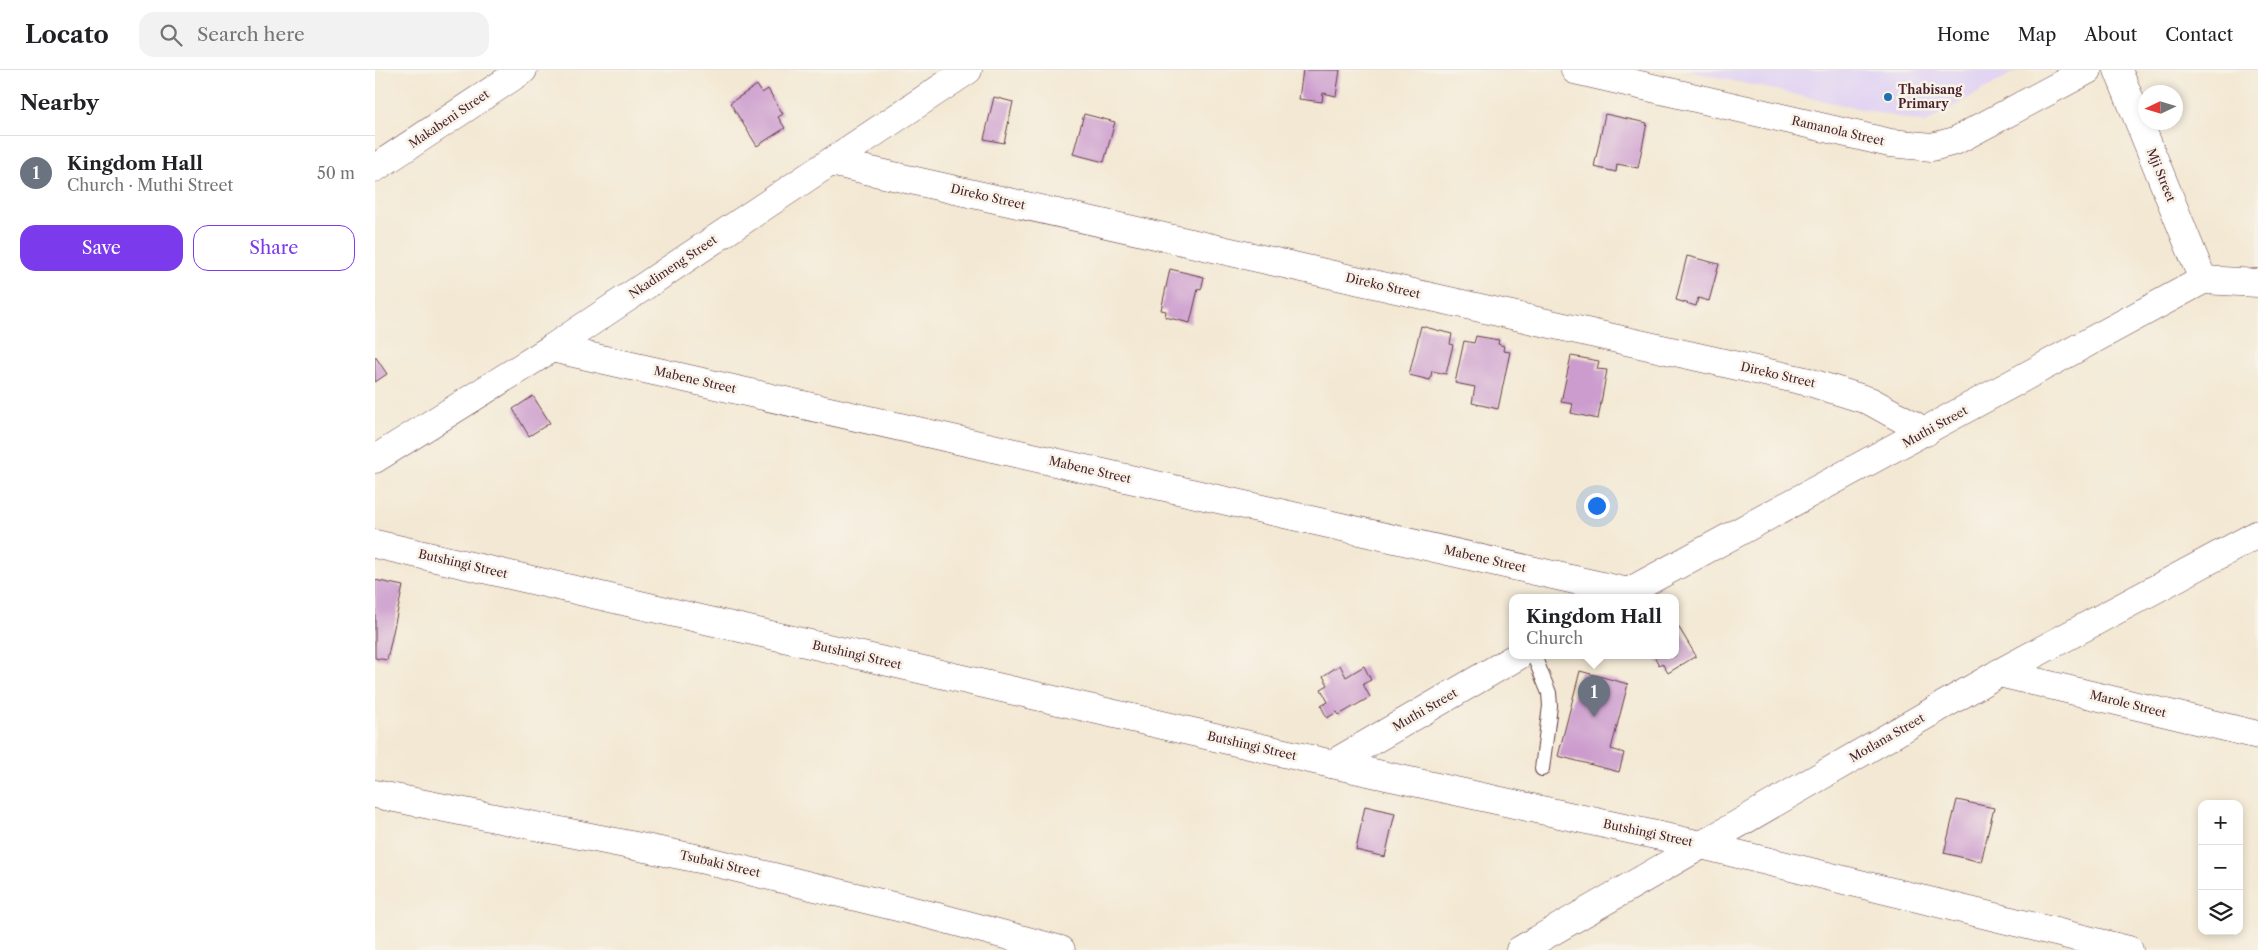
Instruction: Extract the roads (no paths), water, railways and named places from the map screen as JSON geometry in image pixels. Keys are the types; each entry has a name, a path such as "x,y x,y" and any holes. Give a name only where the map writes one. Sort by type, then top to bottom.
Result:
{"street":[{"name":"Makabeni Street","path":"375,168 523,70"},
{"name":"Nkadimeng Street","path":"375,459 552,348 968,70"},
{"name":"Ramanola Street","path":"1575,70 1890,143 1932,147 1955,141 2088,70"},
{"name":"Mji Street","path":"2118,70 2203,280"},
{"name":"Direko Street","path":"831,162 1809,382 1869,401 1927,432"},
{"path":"2203,280 2258,283"},
{"name":"Muthi Street","path":"1625,594 1927,432 2203,280"},
{"name":"Mabene Street","path":"552,348 1619,594"},
{"name":"Motlana Street","path":"1520,950 1999,673 2258,534"},
{"name":"Butshingi Street","path":"375,544 1332,764 1701,845 2114,949"},
{"name":"Muthi Street","path":"1332,764 1513,659"},
{"name":"Marole Street","path":"1999,673 2258,736"},
{"name":"Tsubaki Street","path":"375,794 700,859 934,916 1061,950"}],"lane":[{"path":"1535,659 1549,694 1550,706 1542,770"}],"place":[{"name":"Thabisang Primary","path":"1888,97"},
{"name":"Kingdom Hall","path":"1594,717"}]}
